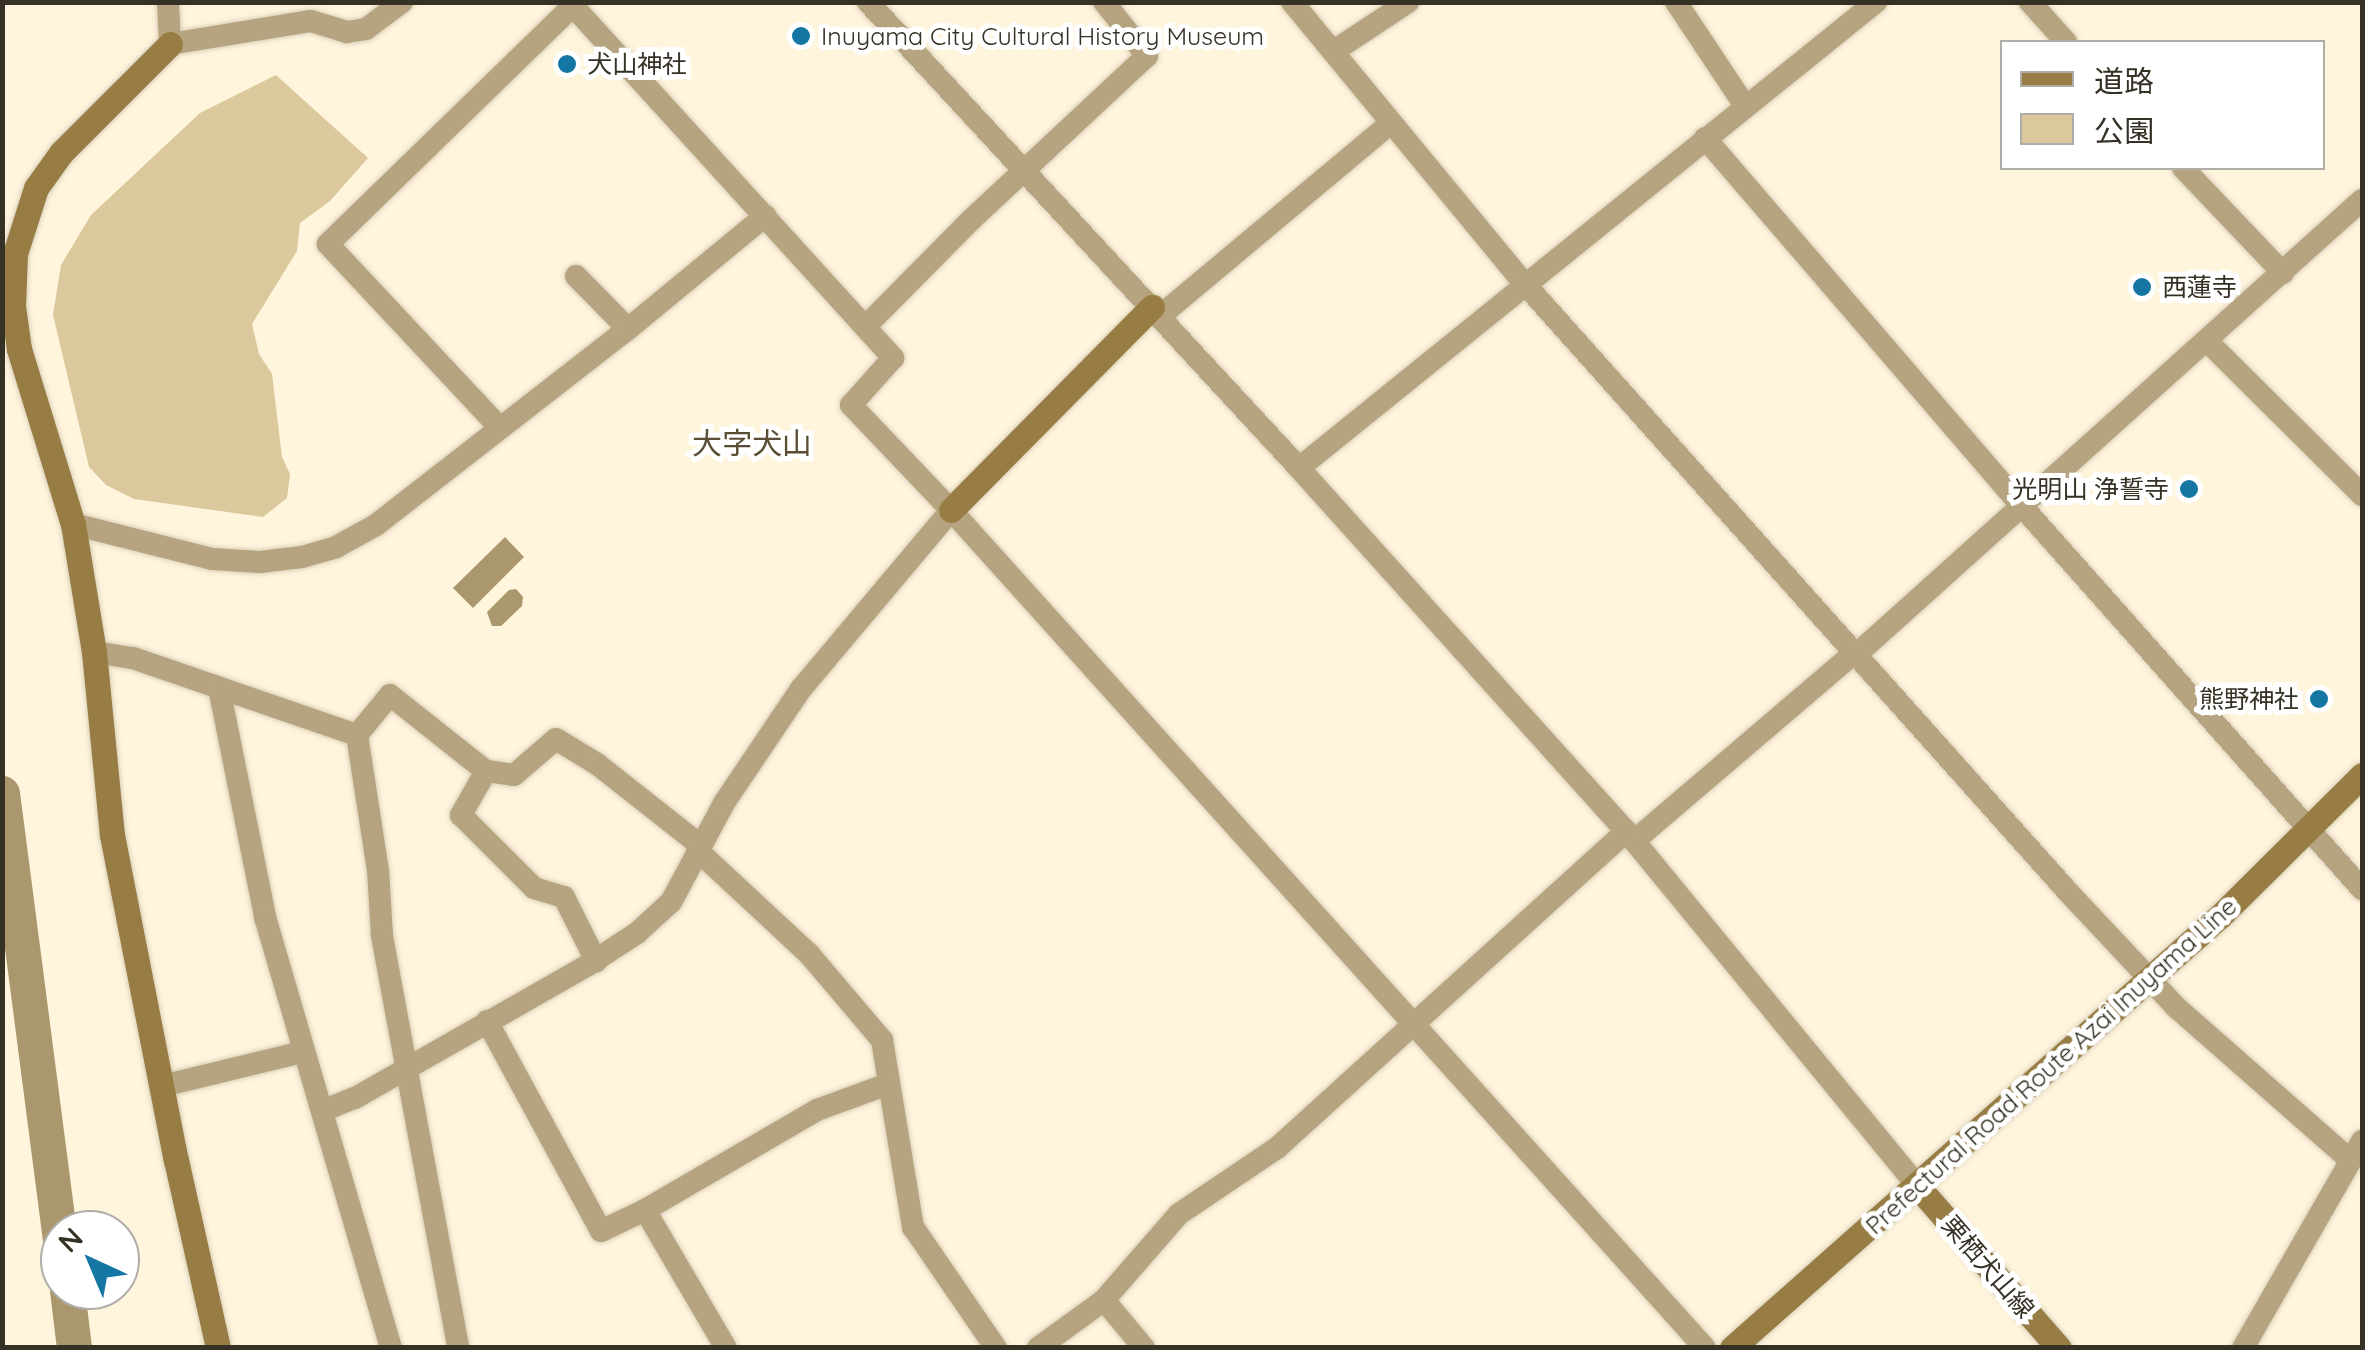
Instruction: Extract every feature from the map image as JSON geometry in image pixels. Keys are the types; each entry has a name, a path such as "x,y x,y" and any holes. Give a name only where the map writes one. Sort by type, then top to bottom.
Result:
{"street":[{"path":"168,2 170,44"},
{"path":"218,1348 112,835 94,652 73,524 11,348 15,254 36,188 61,153 170,44 310,21 347,32 366,29 402,2"},
{"path":"868,2 1299,468 1630,836 1918,1187"},
{"path":"865,327 1024,169 1146,56 1104,2"},
{"path":"1292,2 1524,283 2149,980 2356,1150 2243,1348"},
{"path":"1334,51 1408,2"},
{"path":"1676,2 1745,106"},
{"path":"1299,468 1876,2"},
{"path":"2030,2 2064,40"},
{"path":"500,428 328,244 575,4 893,358 851,405 952,510 1705,1348"},
{"path":"322,1111 596,961 671,902 698,847 801,690 952,510 1156,312 1391,123"},
{"path":"1705,138 2022,506 2362,889"},
{"path":"2185,170 2283,272"},
{"path":"1038,1348 1104,1300 1180,1214 1277,1148 1630,836 1856,653 2208,342 2362,200"},
{"path":"73,524 212,559 302,557 336,547 376,524 628,329 765,216"},
{"path":"576,276 628,329"},
{"path":"2208,342 2362,495"},
{"path":"94,652 134,658 357,735"},
{"path":"219,688 264,916 391,1348"},
{"path":"458,1348 382,936 378,870 357,735 390,695 486,771 514,775 556,739 597,764 698,847 842,990 882,1040 913,1227 996,1348"},
{"path":"486,771 461,815 534,888 564,897 596,961"},
{"name":"Prefectural Road Route Azai Inuyama Line","path":"1732,1348 2149,980 2362,775"},
{"path":"487,1021 602,1231 817,1110 888,1084"},
{"path":"162,1086 303,1052"},
{"name":"栗栖犬山線","path":"1918,1187 2059,1348"},
{"path":"644,1210 726,1348"},
{"path":"1104,1300 1144,1348"}],"green space":[{"path":"276,75 368,158 330,201 300,223 297,251 252,324 259,354 272,374 282,457 290,474 287,498 263,517 134,499 106,485 89,467 53,315 61,265 91,215 200,113"}],"shaded area":[{"path":"505,537 524,557 473,608 453,588"},
{"path":"516,589 523,597 522,606 501,626 492,626 487,612 509,590"}],"waterway":[{"path":"2,793 56,1210"},
{"path":"69,1310 74,1348"}],"place":[{"name":"Inuyama City Cultural History Museum","path":"801,36"},
{"name":"犬山神社","path":"567,64"},
{"name":"西蓮寺","path":"2142,287"},
{"name":"光明山 浄誓寺","path":"2189,489"},
{"name":"熊野神社","path":"2319,699"}],"district":[{"name":"大字犬山","path":"752,443"}]}
